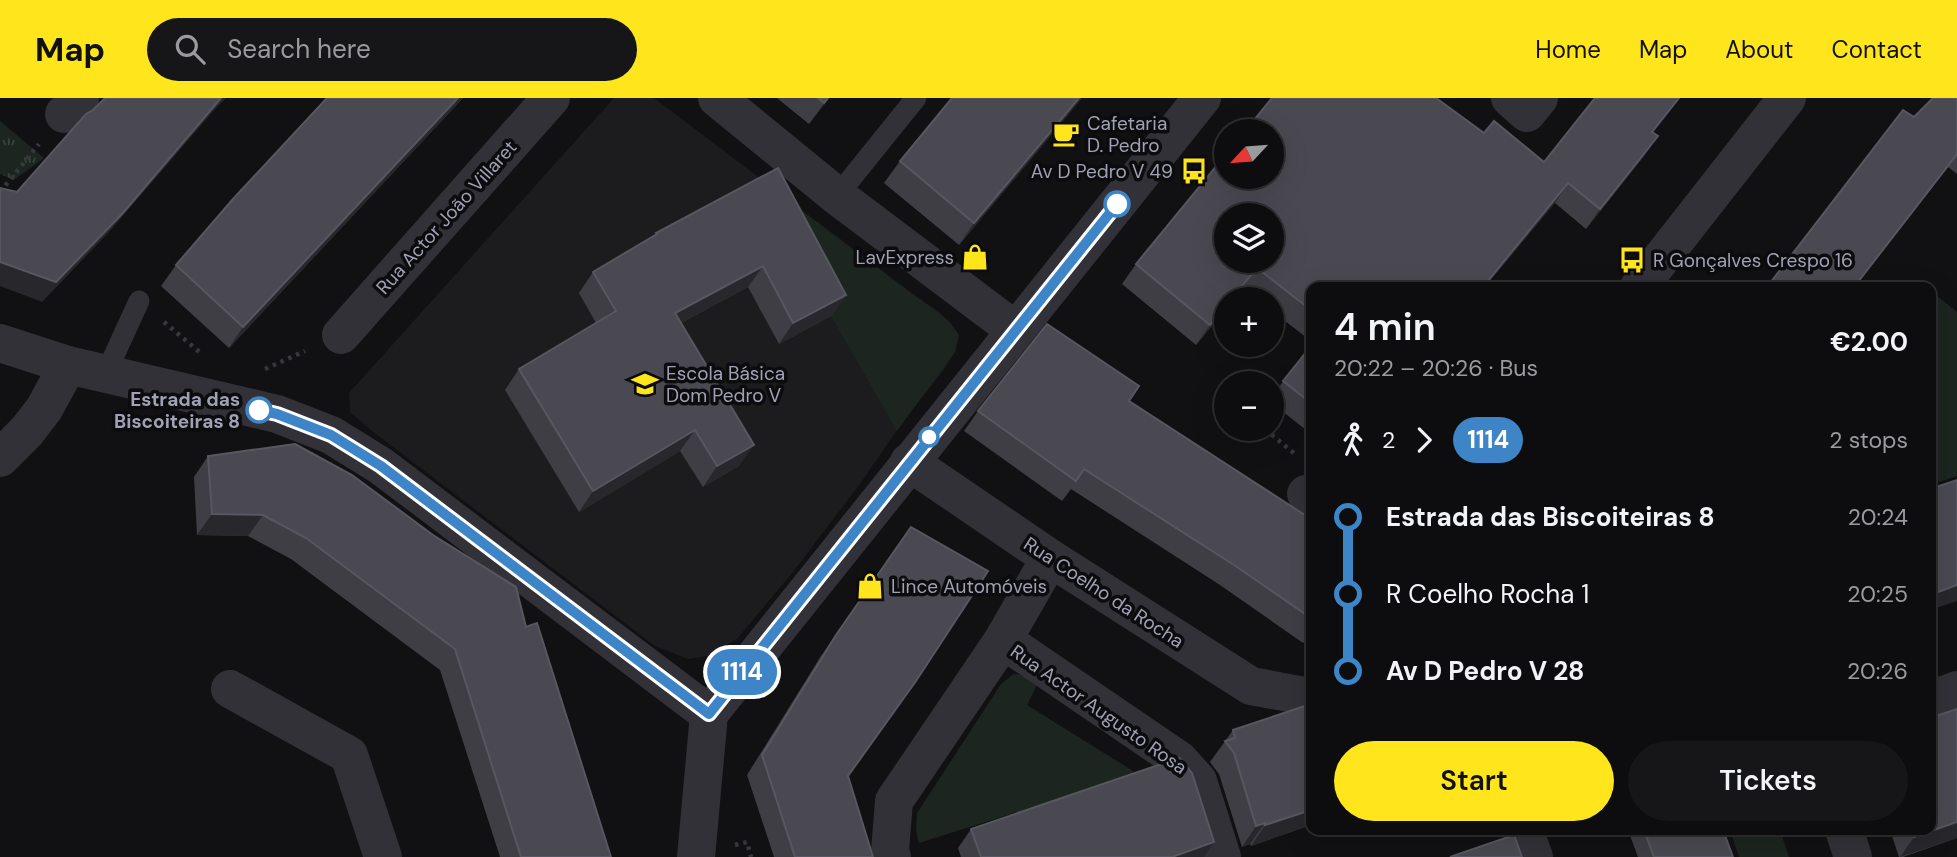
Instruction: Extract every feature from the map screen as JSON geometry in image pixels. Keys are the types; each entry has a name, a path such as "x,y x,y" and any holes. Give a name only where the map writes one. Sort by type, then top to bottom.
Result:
{"street":[{"name":"Rua Actor João Villaret","path":"341,335 551,98"},
{"path":"717,98 837,197 1015,330"},
{"path":"696,857 709,714 1202,98"},
{"path":"1510,98 1527,113 1539,98"},
{"path":"1643,282 1787,98"},
{"path":"0,343 68,365 277,414 331,435 381,466 709,714"},
{"path":"0,458 44,409 68,365"},
{"name":"Rua Coelho da Rocha","path":"909,462 1050,558 1251,686 1306,695"},
{"path":"892,857 890,850 894,801 1003,640 1050,558"},
{"name":"Rua Actor Augusto Rosa","path":"1003,640 1179,760 1198,781 1222,857"},
{"path":"230,689 349,755 383,857"},
{"path":"1936,698 1957,690"},
{"path":"1526,835 1534,857"},
{"path":"1846,835 1853,857"}],"lane":[{"path":"837,197 916,98"},
{"path":"106,373 139,301"}],"path":[{"path":"0,192 72,106"},
{"path":"139,301 208,359"},
{"path":"253,374 341,335"},
{"path":"1274,441 1306,484"}],"shaded area":[{"name":"Escola Básica Dom Pedro V","path":"614,98 654,98 939,312 959,335 955,352 943,371 793,572 737,639 707,656 688,659 655,646 350,412 349,393"}],"green space":[{"path":"0,121 44,158 14,180 0,174"},
{"path":"802,211 934,310 959,335 955,352 897,431 831,316 786,230"},
{"path":"1936,295 1957,312 1957,476 1936,483"},
{"path":"1014,674 1028,675 1039,681 1027,705 1138,774 919,843 916,831 917,813 1001,684"},
{"path":"1732,835 1782,835 1789,857 1739,857"}],"building":[{"path":"105,98 221,98 122,214 56,282 0,262 0,188 17,192 86,114"},
{"path":"327,98 458,98 243,327 176,265"},
{"path":"952,98 1079,98 974,223 900,161"},
{"path":"1272,98 1436,98 1484,133 1494,121 1544,162 1595,98 1679,98 1652,132 1658,136 1600,209 1568,183 1487,282 1306,282 1306,306 1263,273 1284,273 1284,203 1214,203 1214,273 1253,273 1241,287 1214,287 1214,320 1210,325 1136,264 1214,169 1214,189 1284,189 1284,119 1255,119"},
{"path":"1933,98 1957,98 1957,154 1858,282 1771,282 1903,110 1914,117"},
{"path":"778,168 846,295 793,323 763,266 675,313 754,445 717,466 695,430 593,491 519,369 616,311 593,272 656,233"},
{"path":"1047,324 1139,386 1129,401 1306,516 1306,615 1084,469 1076,481 978,411"},
{"path":"1306,352 1306,399 1284,380"},
{"path":"295,444 352,475 433,535 516,587 526,627 537,623 611,857 521,857 455,649 306,538 263,515 212,514 208,456"},
{"path":"1957,480 1957,585 1936,593 1936,487"},
{"path":"911,527 988,571 916,681 848,776 873,857 795,857 762,755 836,635"},
{"path":"1306,706 1306,812 1256,826 1234,753 1225,741 1235,738 1233,730"},
{"path":"1957,709 1957,822 1936,829 1936,716"},
{"path":"1179,758 1192,773 1214,842 1172,857 981,857 971,829"},
{"path":"1514,835 1522,857 1450,857"},
{"path":"1646,835 1725,835 1733,857 1654,857"}],"bus line":[{"name":"1114","path":"259,410 277,414 331,435 381,466 709,714 1117,204"}],"place":[{"name":"Cafetaria D. Pedro","path":"1066,134"},
{"name":"Av D Pedro V 49","path":"1194,171"},
{"name":"LavExpress","path":"975,257"},
{"name":"R Gonçalves Crespo 16","path":"1632,260"},
{"name":"Escola Básica Dom Pedro V","path":"645,384"},
{"name":"Estrada das Biscoiteiras 8","path":"259,410"},
{"name":"Lince Automóveis","path":"870,586"}]}
